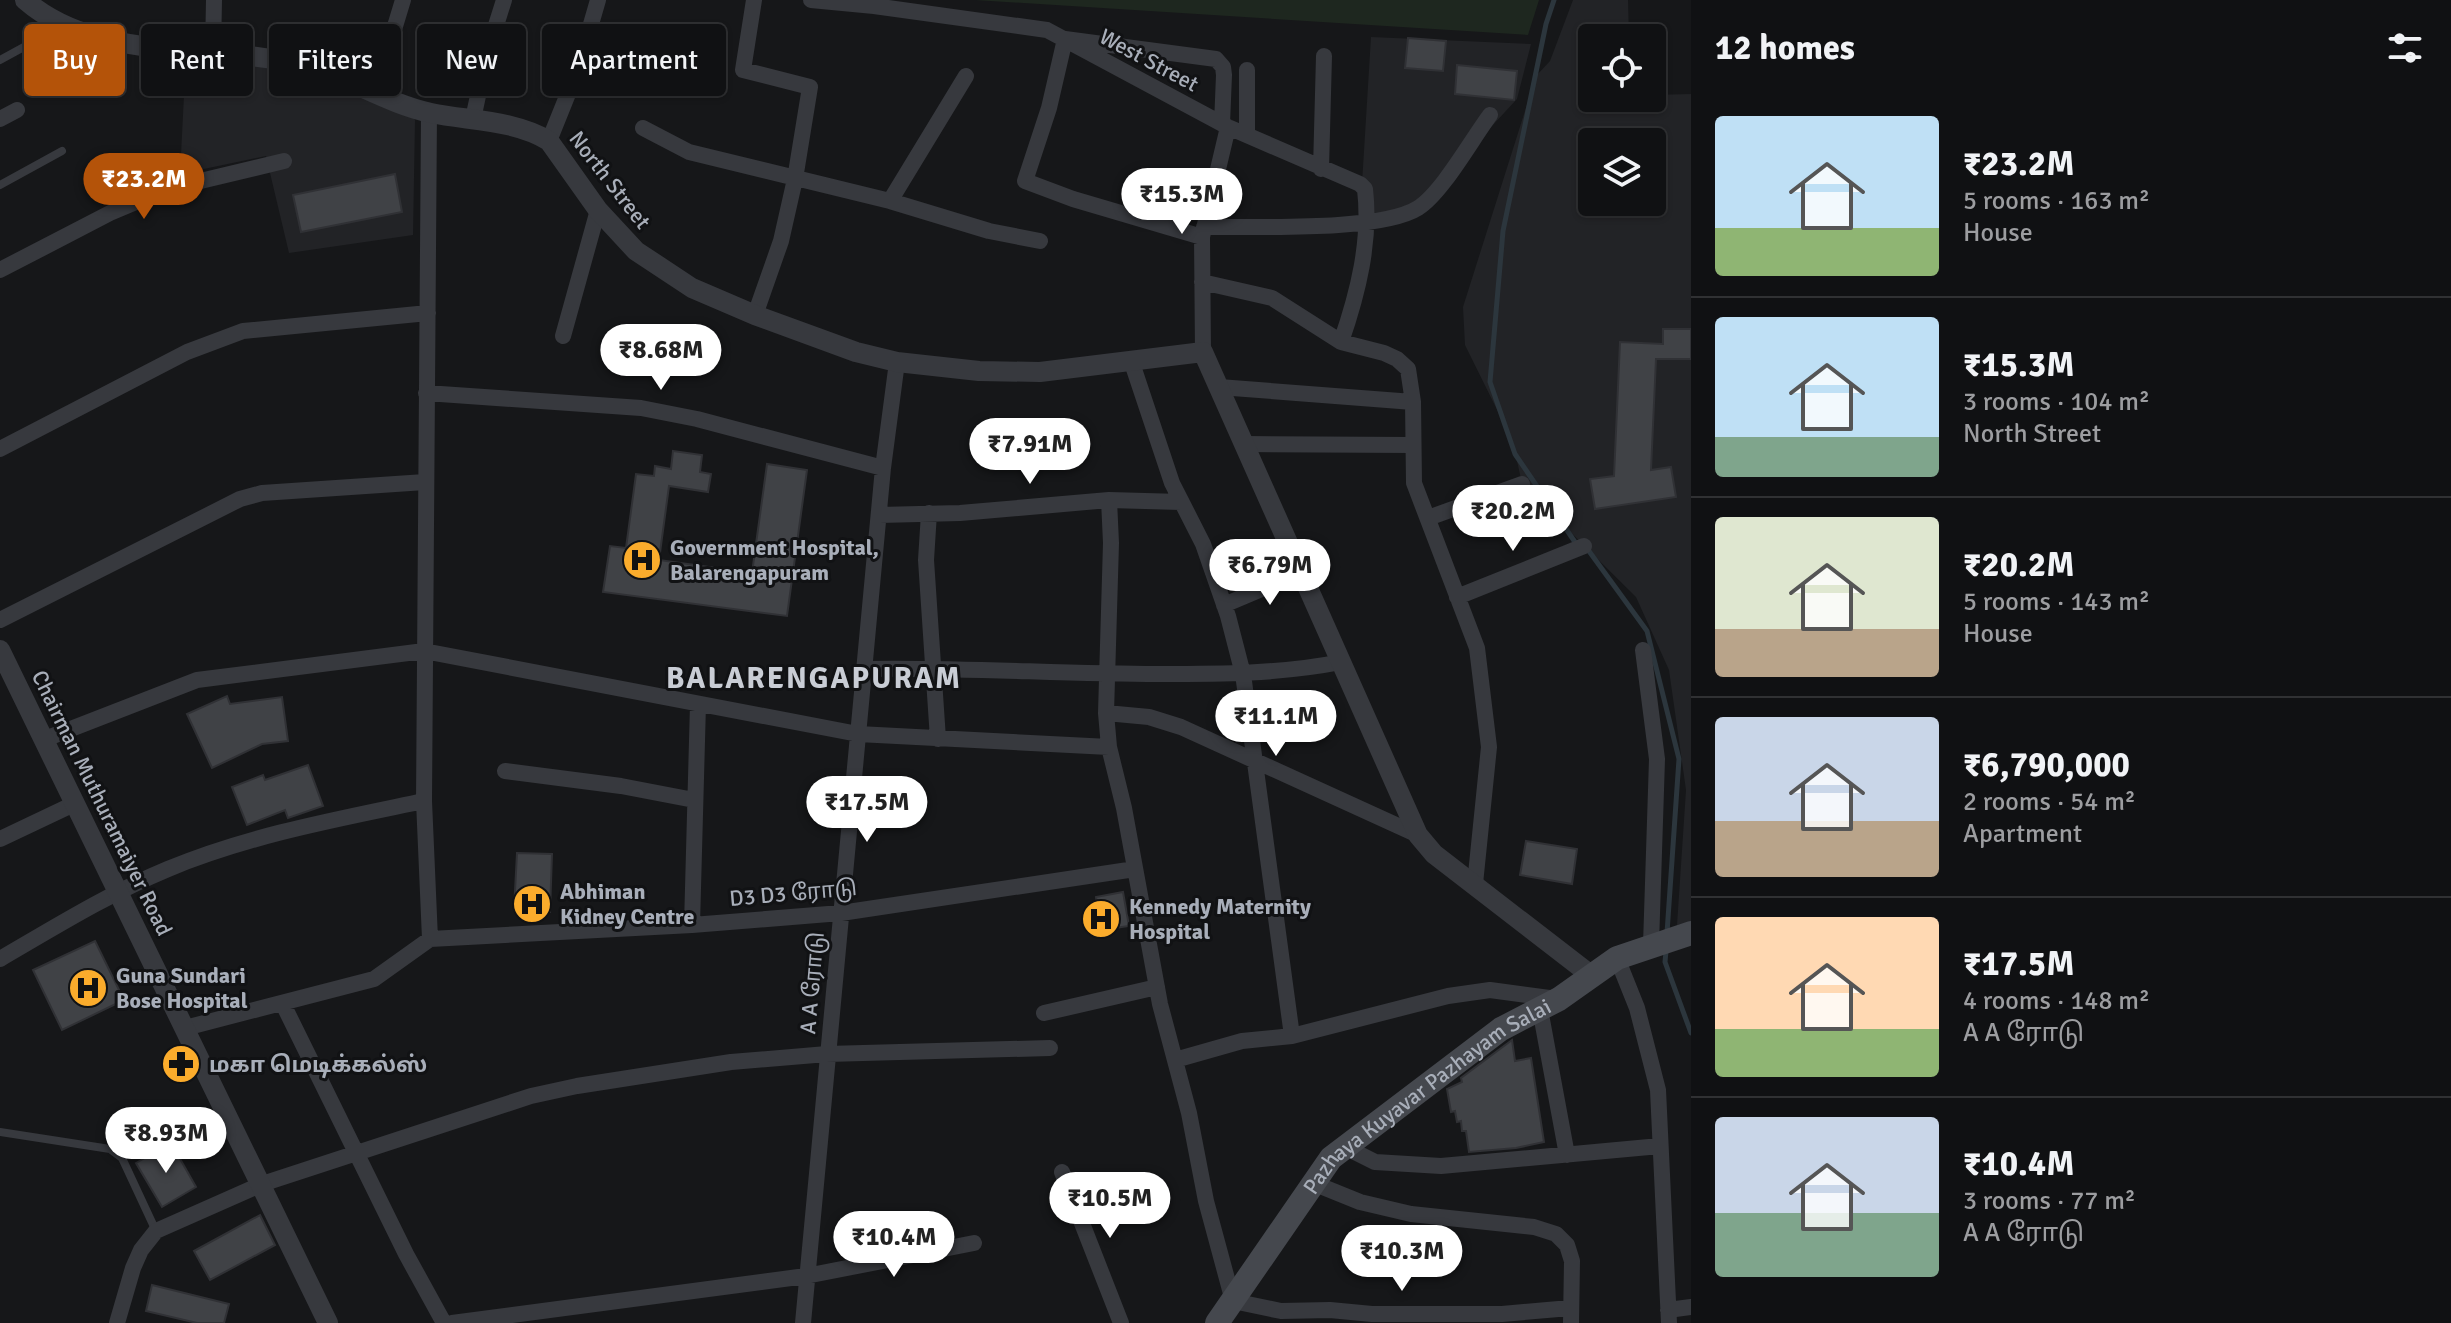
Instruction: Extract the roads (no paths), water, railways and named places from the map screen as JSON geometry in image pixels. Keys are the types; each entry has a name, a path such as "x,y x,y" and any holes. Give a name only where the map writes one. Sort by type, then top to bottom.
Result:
{"main road":[{"name":"Pazhaya Kuyavar Pazhayam Salai","path":"1229,1313 1331,1158 1501,1029 1549,1004 1617,958 1685,934"}],"street":[{"name":"North Street","path":"25,0 42,15 72,31 110,41 141,44"},
{"path":"214,0 214,24"},
{"path":"396,24 403,0"},
{"path":"473,119 487,54 504,0"},
{"path":"549,141 578,69 598,0"},
{"path":"754,0 743,70 810,87 781,241 755,315"},
{"name":"West Street","path":"811,0 874,3 1047,30 1225,126 1360,184 1365,189 1367,223"},
{"path":"1490,115 1429,199 1406,214 1367,223 1203,232 1073,199 1025,181 1049,108 1065,39 1216,59 1223,67 1225,126 1203,232 1203,352 1418,835 1434,854 1592,976"},
{"path":"1321,169 1324,56"},
{"path":"1247,70 1247,134"},
{"path":"890,201 966,76"},
{"name":"North Street","path":"386,96 429,112 539,135 549,141 598,210 636,251 692,288 856,352 897,362 979,371 1040,372 1203,352"},
{"path":"0,119 17,110"},
{"path":"185,1028 374,979 430,939 424,801 429,112"},
{"path":"643,128 689,152 890,201 989,231 1040,241"},
{"path":"0,270 110,213 167,189 284,161"},
{"path":"563,336 598,210"},
{"path":"1341,342 1357,295 1367,223"},
{"path":"1202,282 1272,298 1341,342 1397,359 1408,369 1413,402 1414,483 1477,648 1489,747 1475,884"},
{"path":"0,449 187,352 243,331 428,313"},
{"path":"1131,360 1157,445 1203,544 1243,674 1292,1036"},
{"name":"A A ரோடு","path":"803,1323 883,468 897,362"},
{"path":"1219,387 1413,402"},
{"path":"426,393 641,408 697,419 883,468"},
{"path":"1244,444 1412,445"},
{"path":"0,620 240,499 262,493 425,482"},
{"path":"1428,518 1522,484"},
{"path":"879,515 1109,500 1181,502"},
{"path":"1109,500 1111,543 1106,713 1109,747 1124,808 1157,987 1189,1113 1229,1313 1330,1310 1372,1314 1571,1316 1572,1261 1567,1245 1556,1234 1534,1227 1411,1214 1360,1202 1313,1183"},
{"path":"929,513 926,560 938,739"},
{"path":"1457,597 1584,546"},
{"path":"1224,605 1301,572"},
{"name":"Chairman Muthuramaiyer Road","path":"0,650 328,1323"},
{"path":"1643,650 1657,759 1651,945"},
{"path":"45,739 197,680 424,651 858,734 1109,747"},
{"path":"864,669 1243,674 1306,669 1341,662"},
{"path":"692,925 698,704"},
{"path":"1106,713 1149,717 1181,727 1418,835"},
{"path":"505,771 621,786 694,800"},
{"path":"0,959 119,892 170,869 296,828 424,801"},
{"path":"0,839 76,803"},
{"name":"D3 D3 ரோடு","path":"430,939 692,925 841,913 1135,869"},
{"path":"1617,958 1637,1008 1658,1090 1668,1316 1691,1307"},
{"path":"1044,1013 1157,987"},
{"path":"1175,1060 1242,1041 1292,1036 1448,996 1490,990 1549,1004 1567,1155"},
{"path":"283,1004 356,1154 444,1323"},
{"path":"117,1323 133,1268 141,1250 156,1231 262,1184 531,1096 731,1062 827,1054 1050,1048"},
{"path":"1345,1147 1375,1162 1441,1166 1660,1146"},
{"path":"1062,1172 1121,1323"},
{"path":"452,1323 806,1276 974,1243"}],"lane":[{"path":"0,60 33,42 58,23"},
{"path":"0,185 62,151"},
{"path":"0,1132 110,1149 122,1158 156,1231"}],"waterway":[{"path":"1554,0 1546,24 1503,231 1490,382 1515,454 1577,545"},
{"path":"1586,547 1647,631 1679,759 1667,933"},
{"path":"1666,951 1665,962 1691,1033"}],"place":[{"name":"Government Hospital, Balarengapuram","path":"642,560"},
{"name":"Abhiman Kidney Centre","path":"532,904"},
{"name":"Kennedy Maternity Hospital","path":"1101,919"},
{"name":"Guna Sundari Bose Hospital","path":"88,988"},
{"name":"மகா மெடிக்கல்ஸ்","path":"181,1064"}],"district":[{"name":"BALARENGAPURAM","path":"814,678"}]}
